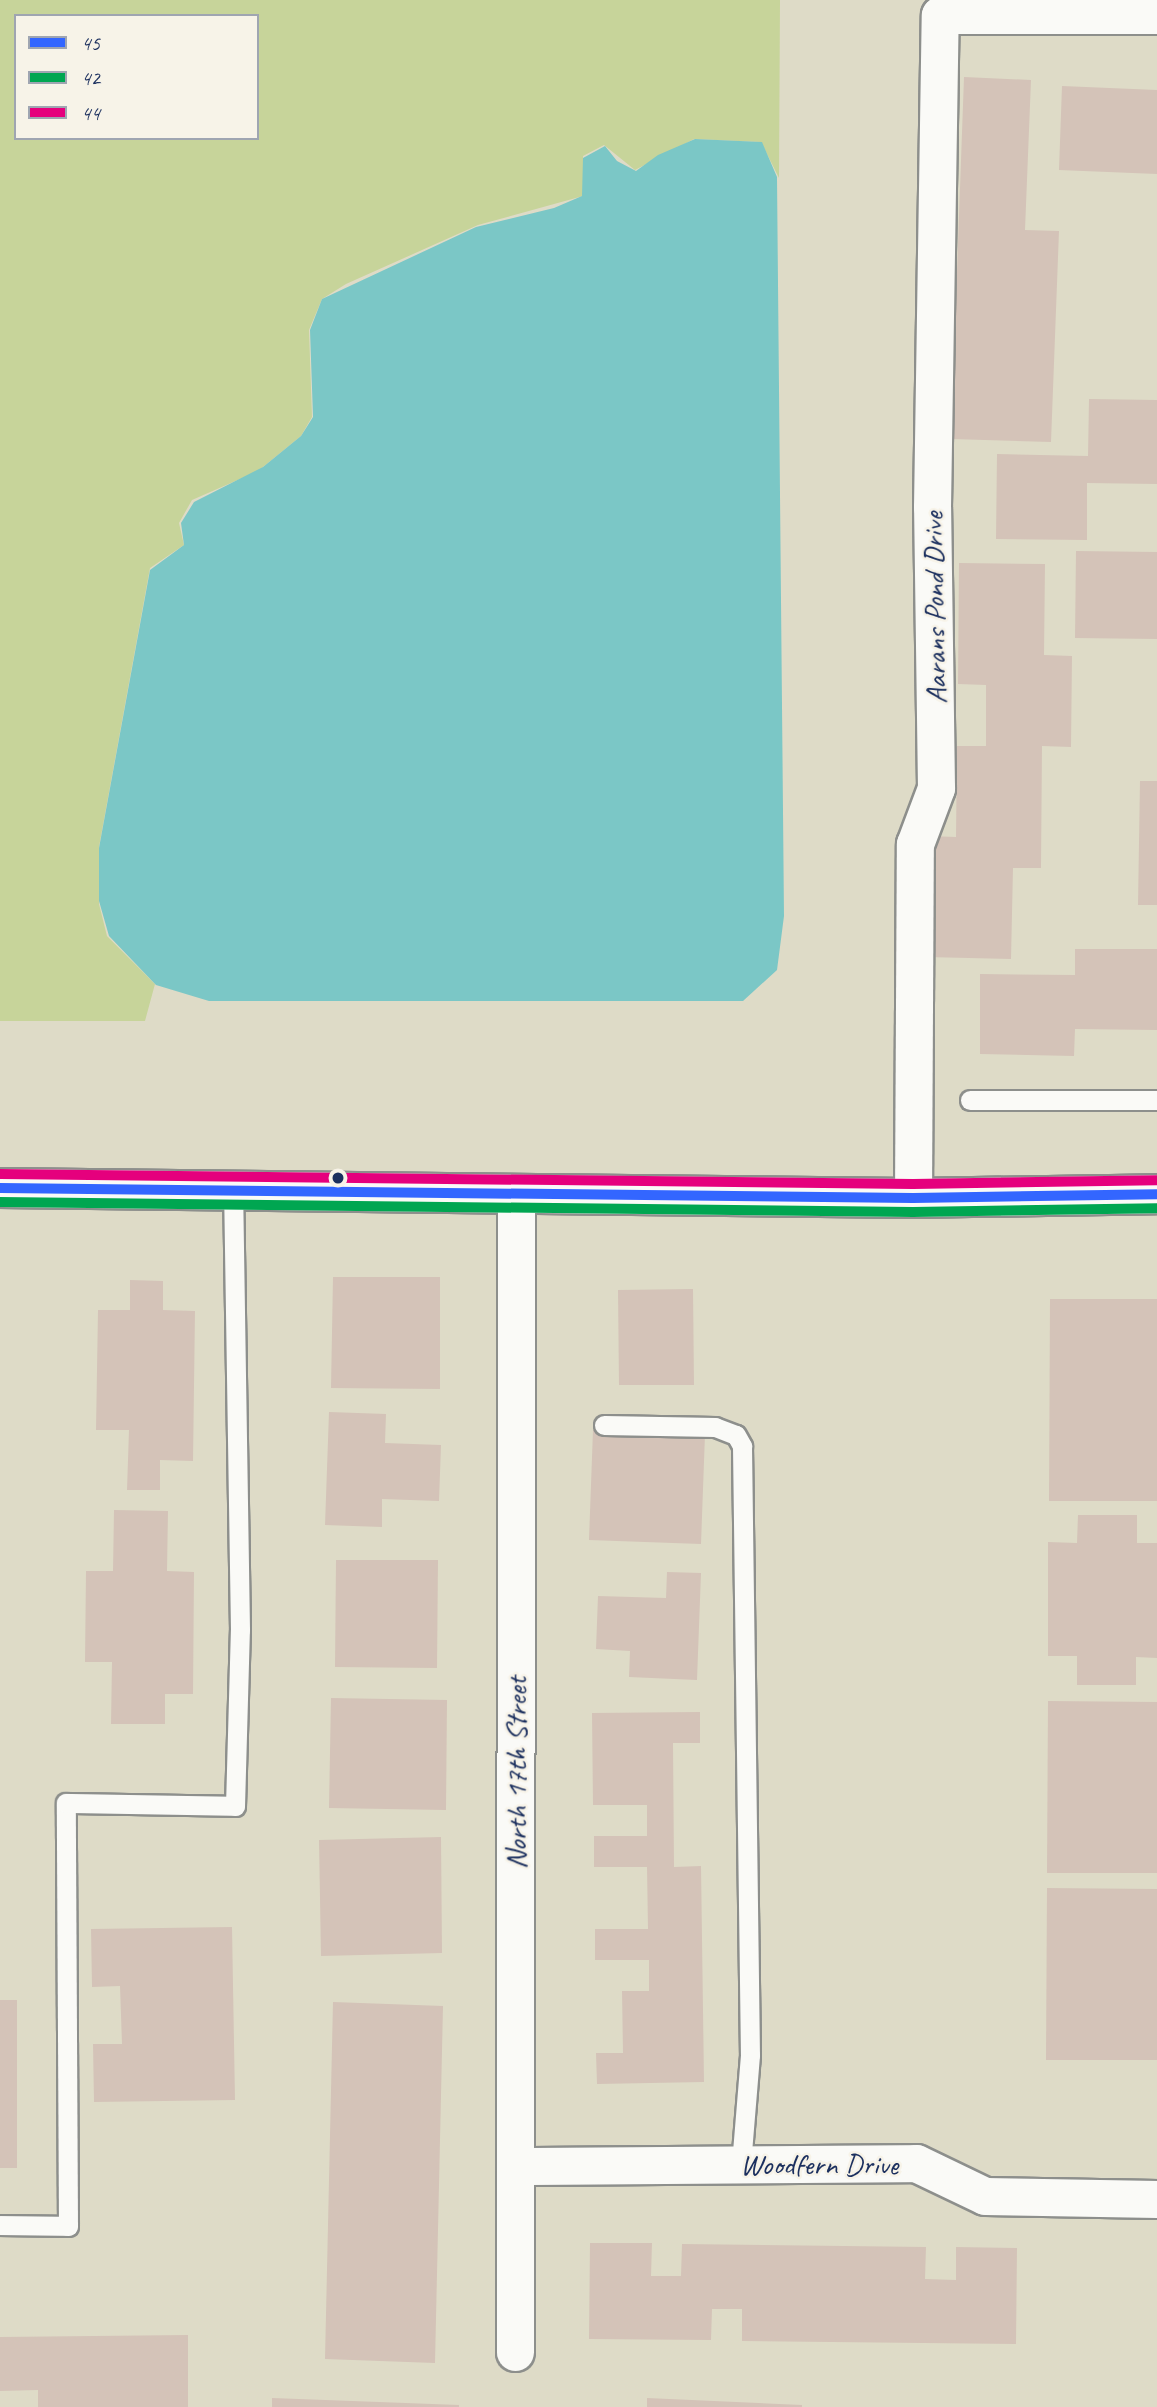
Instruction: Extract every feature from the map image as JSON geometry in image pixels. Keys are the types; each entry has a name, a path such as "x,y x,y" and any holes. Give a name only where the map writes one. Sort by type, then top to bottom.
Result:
{"street":[{"name":"Aarans Pond Drive","path":"913,1198 915,844 936,788 932,507 940,15 1157,15"},
{"path":"0,1188 913,1198 1157,1194"},
{"name":"North 17th Street","path":"515,2351 516,1195"},
{"name":"Woodfern Drive","path":"516,2166 916,2163 985,2196 1157,2199"}],"lane":[{"path":"970,1100 1157,1100"},
{"path":"0,2225 68,2226 66,1803 235,1806 240,1630 233,1191"},
{"path":"604,1425 715,1427 736,1435 742,1446 750,2055 741,2164"}],"green space":[{"path":"0,0 780,0 779,178 761,142 694,139 635,170 604,145 583,156 583,196 478,225 346,284 322,299 309,330 312,417 301,436 258,471 192,500 179,523 184,545 150,568 99,847 99,904 107,936 155,984 145,1021 0,1021"}],"water":[{"path":"695,139 762,142 777,177 784,916 777,970 743,1001 209,1001 156,985 109,936 99,901 99,848 150,570 184,545 181,523 194,502 263,467 301,436 313,417 310,330 322,299 476,227 554,208 582,196 583,158 605,146 617,161 636,171 658,155"}],"building":[{"path":"964,77 1031,80 1025,230 1059,231 1051,442 951,439"},
{"path":"1062,86 1157,90 1157,174 1059,170"},
{"path":"1089,399 1157,400 1157,484 1087,483 1087,540 996,539 997,454 1088,456"},
{"path":"1076,551 1157,552 1157,639 1075,638"},
{"path":"959,563 1045,564 1044,655 1072,656 1071,747 1042,746 1041,868 1013,868 1011,959 926,957 928,836 956,837 957,746 986,746 986,685 958,684"},
{"path":"1140,781 1157,781 1157,905 1138,905"},
{"path":"1075,949 1157,949 1157,1030 1075,1029 1074,1056 980,1054 980,974 1075,975"},
{"path":"333,1277 440,1277 440,1389 331,1388"},
{"path":"130,1280 163,1281 163,1310 195,1311 193,1461 160,1460 160,1490 127,1490 129,1430 96,1430 98,1310 130,1310"},
{"path":"693,1289 694,1385 619,1385 618,1290"},
{"path":"1050,1299 1157,1299 1157,1501 1049,1501"},
{"path":"329,1412 386,1414 385,1443 441,1445 439,1501 382,1499 382,1527 325,1525"},
{"path":"593,1430 705,1434 701,1544 589,1540"},
{"path":"114,1510 168,1511 167,1571 194,1572 193,1694 165,1694 165,1724 111,1724 112,1662 85,1662 86,1571 113,1571"},
{"path":"1078,1515 1137,1515 1137,1543 1157,1543 1157,1658 1136,1657 1136,1685 1077,1685 1077,1656 1048,1656 1048,1542 1077,1543"},
{"path":"336,1560 438,1560 437,1668 335,1667"},
{"path":"667,1572 701,1573 697,1680 629,1677 630,1651 596,1649 598,1596 666,1598"},
{"path":"331,1698 447,1700 446,1810 329,1808"},
{"path":"1048,1701 1157,1702 1157,1873 1047,1873"},
{"path":"700,1712 700,1743 673,1743 674,1867 701,1866 704,2082 597,2084 596,2053 623,2053 622,1991 649,1991 649,1960 595,1960 595,1929 648,1929 647,1867 594,1867 594,1836 647,1836 647,1805 593,1805 592,1713"},
{"path":"441,1837 442,1953 321,1956 319,1840"},
{"path":"1047,1888 1157,1889 1157,2060 1046,2060"},
{"path":"232,1927 235,2100 94,2102 93,2044 122,2044 120,1986 92,1987 91,1929"},
{"path":"0,2000 17,2000 17,2168 0,2168"},
{"path":"333,2002 443,2006 435,2363 325,2359"},
{"path":"590,2243 652,2243 651,2276 681,2276 682,2244 926,2247 925,2279 956,2280 956,2247 1017,2248 1016,2344 742,2341 742,2309 712,2309 711,2340 589,2339"},
{"path":"188,2335 188,2407 38,2407 38,2390 0,2391 0,2337"},
{"path":"272,2398 459,2405 459,2407 272,2407"},
{"path":"647,2398 802,2405 802,2407 647,2407"}],"transit line":[{"name":"44","path":"0,1174 913,1184 1157,1180"},
{"name":"45","path":"0,1188 913,1198 1157,1194"},
{"name":"42","path":"0,1202 913,1212 1157,1208"}]}
